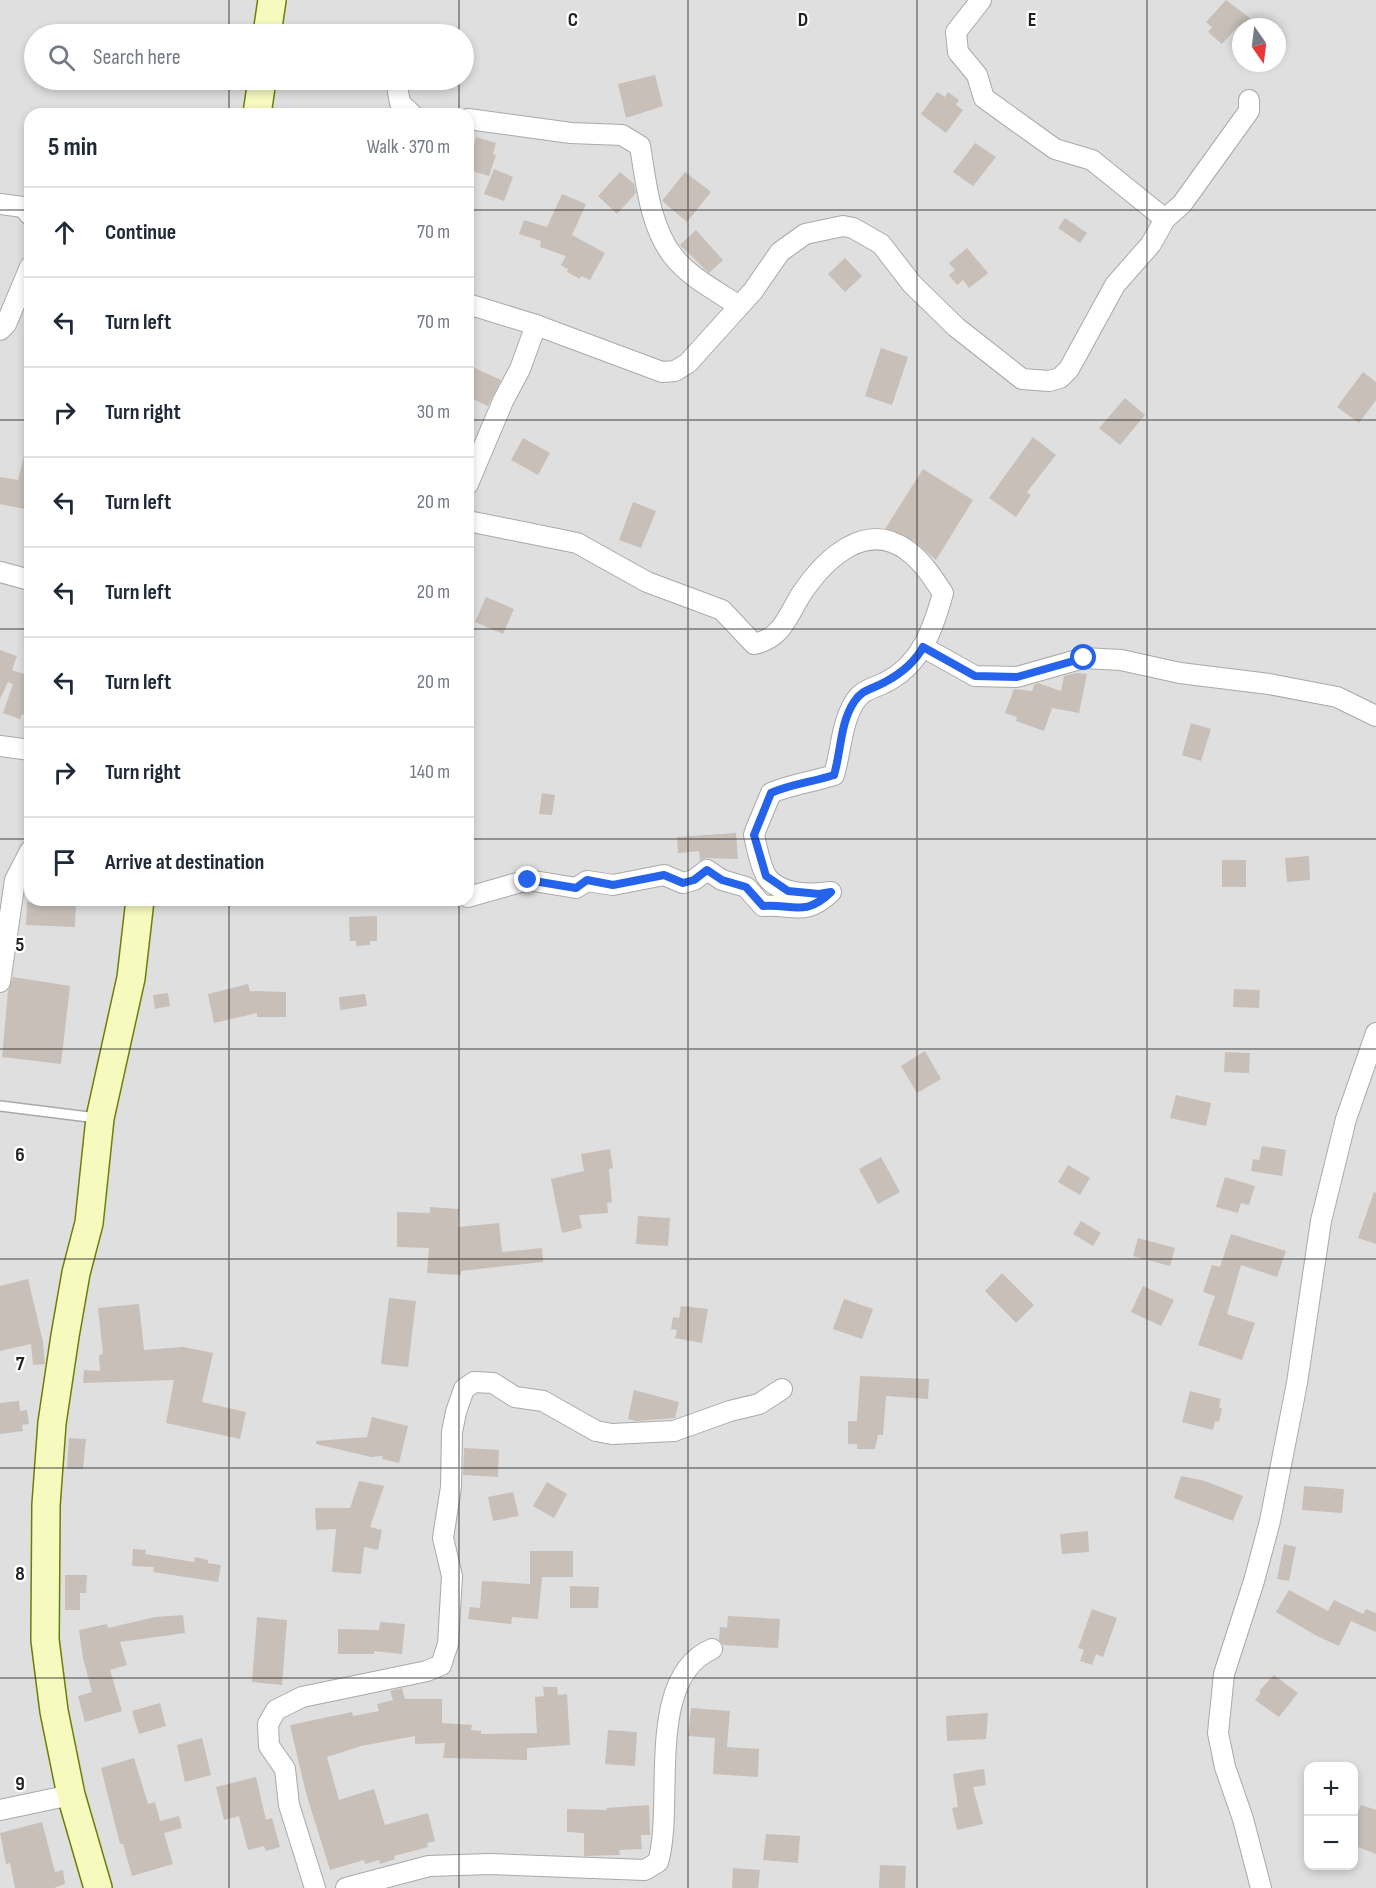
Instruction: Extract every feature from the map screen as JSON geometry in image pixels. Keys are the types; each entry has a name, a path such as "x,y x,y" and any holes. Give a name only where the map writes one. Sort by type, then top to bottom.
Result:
{"street":[{"path":"268,24 272,0"},
{"path":"981,0 956,32 958,52 977,75 984,98 1054,149 1092,160 1165,219"},
{"path":"258,108 261,90"},
{"path":"398,90 400,104 405,108"},
{"path":"474,306 662,372 675,371 688,363 753,291 780,252 806,234 826,228 853,228 881,244 912,284 956,327 1022,379 1049,381 1060,378 1069,369 1111,292 1151,244 1165,219 1182,204 1249,111 1249,100"},
{"path":"474,120 571,133 622,135 632,140 640,147 660,235 673,257 693,275 739,306"},
{"path":"0,204 24,209"},
{"path":"0,330 6,324 24,281"},
{"path":"474,470 503,401 520,369 536,326"},
{"path":"474,522 577,543 647,582 722,610 754,644 768,641 779,631 803,592 838,551 864,540 886,541 906,550 925,567 943,593 934,626 916,660 884,683 869,687 854,702 846,721 834,775 809,783 787,786 771,793 764,810 754,835 766,876 788,891 819,894 831,892 817,905 796,909 779,905 763,906 746,887 722,880 707,870 694,880 683,883 664,875 613,885 587,880 576,888 528,880 474,895"},
{"path":"0,572 24,578"},
{"path":"923,647 975,676 1017,677 1084,658 1121,660 1180,673 1269,684 1337,697 1376,716"},
{"path":"0,746 24,749"},
{"path":"0,982 15,880 24,863"},
{"path":"98,1888 71,1795 54,1711 45,1640 46,1505 52,1423 76,1273 88,1223 100,1118 131,978 139,906"},
{"path":"1261,1888 1243,1819 1225,1767 1218,1732 1224,1674 1254,1581 1270,1521 1297,1383 1321,1221 1346,1119 1376,1033"},
{"path":"315,1888 289,1805 285,1769 269,1746 268,1724 276,1710 302,1697 427,1671 441,1665 448,1644 452,1576 443,1538 451,1487 452,1432 464,1389 474,1382 493,1383 515,1397 543,1401 596,1431 612,1434 674,1431 730,1411 759,1404 782,1389"},
{"path":"346,1888 429,1866 490,1864 645,1870 658,1862 664,1836 662,1794 667,1731 674,1697 677,1687 690,1666 712,1649"},
{"path":"0,1810 71,1795"}],"lane":[{"path":"0,1106 100,1118"}],"shaded area":[{"path":"0,0 1376,0 1376,1888 0,1888"}],"building":[{"path":"1226,0 1250,18 1232,18 1232,33 1222,44 1208,32 1212,27 1206,22"},
{"path":"655,75 663,106 626,118 618,84"},
{"path":"937,92 945,97 948,92 959,100 956,105 963,110 946,133 921,114"},
{"path":"476,137 496,143 493,154 496,155 489,176 474,172"},
{"path":"975,143 996,157 973,186 953,172"},
{"path":"494,169 513,177 504,201 484,194"},
{"path":"620,172 634,184 636,193 617,214 598,196"},
{"path":"685,172 711,192 687,222 662,201"},
{"path":"562,194 586,204 572,235 605,253 590,280 581,276 580,279 567,272 568,269 561,265 566,256 540,247 541,241 519,234 524,220 547,227"},
{"path":"1065,218 1087,233 1080,243 1058,228"},
{"path":"696,230 723,260 709,273 680,245"},
{"path":"967,248 988,273 969,288 963,280 957,285 949,275 955,270 949,263"},
{"path":"845,258 862,276 845,292 828,274"},
{"path":"881,348 908,357 892,405 865,396"},
{"path":"474,368 501,380 488,406 474,400"},
{"path":"1363,372 1376,382 1376,400 1359,423 1337,407"},
{"path":"1125,398 1145,415 1120,445 1099,428"},
{"path":"1033,437 1056,455 1027,492 1031,495 1016,517 989,498"},
{"path":"523,438 550,453 538,475 511,460"},
{"path":"24,456 24,509 0,504 0,477 18,480"},
{"path":"923,469 973,500 936,560 914,541 885,529"},
{"path":"633,502 656,511 641,548 619,540"},
{"path":"486,597 514,609 503,634 475,622"},
{"path":"0,650 17,656 12,670 24,674 24,715 22,714 20,719 3,713 13,684 8,682 0,699"},
{"path":"1077,673 1087,674 1079,713 1052,708 1044,731 1016,721 1017,717 1005,713 1014,689 1032,691 1034,685 1038,683 1061,691 1064,676"},
{"path":"1191,723 1211,729 1201,761 1182,755"},
{"path":"542,793 555,795 552,815 539,814"},
{"path":"736,833 738,859 706,858 700,861 699,851 678,853 677,837"},
{"path":"1309,856 1310,880 1287,882 1285,858"},
{"path":"1222,860 1246,860 1246,887 1222,887"},
{"path":"27,906 76,906 75,927 26,925"},
{"path":"377,916 377,941 370,941 370,945 356,946 356,941 350,941 349,917"},
{"path":"13,977 70,986 61,1064 2,1057 8,991"},
{"path":"248,984 250,991 286,992 286,1017 257,1017 257,1013 214,1023 208,994"},
{"path":"1234,989 1260,990 1259,1008 1233,1007"},
{"path":"168,993 170,1006 155,1009 153,995"},
{"path":"365,994 367,1006 340,1010 339,997"},
{"path":"925,1051 941,1079 917,1093 901,1066"},
{"path":"1225,1052 1250,1053 1249,1073 1224,1072"},
{"path":"1176,1095 1211,1103 1206,1126 1170,1118"},
{"path":"1262,1146 1286,1150 1282,1176 1251,1171 1253,1159 1259,1160"},
{"path":"610,1149 613,1168 609,1169 612,1202 607,1203 608,1213 579,1215 582,1228 562,1233 551,1179 584,1171 581,1154"},
{"path":"881,1157 900,1192 878,1204 859,1169"},
{"path":"1068,1165 1090,1178 1080,1195 1058,1182"},
{"path":"1225,1177 1255,1186 1249,1205 1241,1203 1238,1213 1216,1207"},
{"path":"1374,1192 1376,1193 1376,1244 1358,1238"},
{"path":"430,1207 459,1209 458,1227 499,1223 502,1252 542,1248 543,1262 461,1271 461,1275 427,1273 429,1248 397,1247 397,1212 430,1213"},
{"path":"638,1216 670,1218 668,1246 636,1244"},
{"path":"1081,1221 1101,1233 1093,1246 1073,1234"},
{"path":"1231,1234 1286,1251 1277,1277 1241,1265 1227,1314 1255,1323 1242,1360 1198,1345 1215,1296 1203,1292 1212,1265 1220,1267"},
{"path":"1138,1238 1175,1248 1170,1266 1133,1256"},
{"path":"1002,1273 1034,1305 1016,1323 985,1291"},
{"path":"28,1279 43,1342 45,1364 33,1365 31,1344 0,1351 0,1286"},
{"path":"1143,1286 1174,1300 1161,1326 1131,1312"},
{"path":"389,1298 416,1301 408,1367 381,1364"},
{"path":"844,1299 873,1309 862,1339 833,1329"},
{"path":"139,1304 144,1350 183,1347 213,1353 202,1402 246,1412 240,1439 166,1423 174,1380 83,1383 84,1370 100,1371 99,1355 103,1354 98,1308"},
{"path":"681,1306 708,1309 702,1343 675,1338 677,1330 671,1329 673,1317 679,1318"},
{"path":"860,1376 929,1379 928,1399 886,1396 883,1435 878,1435 875,1449 857,1449 857,1444 848,1444 848,1421 857,1421"},
{"path":"634,1390 679,1402 675,1418 636,1421 628,1419"},
{"path":"1190,1391 1221,1399 1219,1407 1222,1409 1219,1422 1215,1421 1213,1430 1182,1422"},
{"path":"19,1401 20,1411 27,1410 29,1424 22,1425 23,1431 0,1434 0,1403"},
{"path":"372,1417 408,1426 399,1463 382,1459 383,1456 371,1457 316,1444 316,1441 367,1437"},
{"path":"69,1438 86,1439 83,1469 67,1469"},
{"path":"464,1448 499,1450 498,1477 463,1475"},
{"path":"1181,1476 1205,1481 1243,1496 1233,1521 1174,1498"},
{"path":"359,1481 384,1486 370,1527 382,1530 378,1550 364,1547 361,1574 332,1572 336,1529 316,1530 315,1508 350,1508"},
{"path":"547,1482 567,1494 554,1518 533,1506"},
{"path":"1304,1486 1344,1489 1342,1513 1302,1510"},
{"path":"513,1492 519,1516 493,1521 488,1497"},
{"path":"1088,1531 1089,1552 1062,1554 1060,1534"},
{"path":"1284,1544 1296,1547 1289,1581 1277,1579"},
{"path":"133,1549 146,1550 145,1554 194,1562 195,1557 208,1560 208,1563 221,1565 218,1582 153,1572 154,1567 132,1566"},
{"path":"530,1551 573,1551 573,1577 542,1577 538,1619 512,1617 511,1624 468,1619 470,1607 480,1608 482,1581 530,1584"},
{"path":"65,1575 87,1575 86,1593 80,1593 80,1610 65,1610"},
{"path":"570,1586 599,1587 598,1608 570,1608"},
{"path":"1289,1590 1328,1611 1334,1600 1363,1614 1366,1609 1376,1613 1376,1632 1351,1621 1339,1646 1317,1636 1276,1612"},
{"path":"1092,1609 1117,1618 1103,1657 1096,1654 1092,1665 1080,1661 1084,1650 1078,1648"},
{"path":"183,1615 185,1633 120,1642 127,1665 110,1670 122,1711 85,1722 78,1696 92,1692 83,1658 79,1630 107,1624 108,1628 155,1617"},
{"path":"728,1616 780,1619 778,1648 723,1645 719,1640 720,1627 727,1628"},
{"path":"257,1617 287,1620 282,1685 252,1682"},
{"path":"380,1622 405,1624 402,1654 374,1651 374,1654 338,1654 338,1629 379,1630"},
{"path":"1274,1675 1298,1693 1279,1717 1255,1700 1261,1692 1259,1691"},
{"path":"543,1687 557,1687 558,1695 567,1694 570,1745 527,1748 527,1760 443,1758 445,1743 415,1744 415,1736 361,1746 327,1757 339,1800 374,1789 385,1825 428,1813 435,1841 427,1843 428,1847 394,1856 395,1859 380,1864 379,1860 365,1864 364,1860 330,1870 306,1793 290,1725 352,1712 353,1716 379,1711 377,1704 393,1700 390,1691 402,1688 405,1699 442,1699 442,1723 472,1725 471,1730 481,1731 481,1734 537,1733 535,1697 544,1696"},
{"path":"160,1703 166,1726 139,1734 132,1711"},
{"path":"691,1708 730,1711 727,1747 759,1749 758,1777 713,1774 715,1738 688,1736"},
{"path":"988,1713 986,1739 947,1741 946,1716"},
{"path":"608,1730 637,1732 635,1766 605,1764"},
{"path":"202,1738 211,1775 185,1782 177,1745"},
{"path":"134,1758 148,1804 155,1802 160,1821 179,1816 182,1828 164,1833 173,1864 132,1876 123,1844 120,1844 101,1768"},
{"path":"984,1769 986,1785 973,1787 983,1824 957,1830 952,1808 958,1807 953,1774"},
{"path":"256,1777 266,1820 272,1818 280,1847 266,1851 264,1846 248,1850 239,1816 224,1820 216,1787"},
{"path":"649,1805 650,1835 641,1835 642,1849 619,1850 620,1855 584,1856 584,1833 567,1832 567,1809 607,1810 606,1808"},
{"path":"1361,1805 1376,1810 1376,1854 1358,1847 1358,1812"},
{"path":"42,1822 55,1872 63,1870 65,1884 54,1888 15,1888 10,1863 6,1864 0,1833"},
{"path":"766,1834 800,1836 798,1863 763,1860"},
{"path":"880,1865 906,1866 905,1888 879,1888"},
{"path":"733,1868 760,1870 758,1888 732,1888"}],"route":[{"path":"528,880 576,888 587,880 613,885 664,875 683,883 694,880 707,870 722,880 746,887 763,906 779,905 796,909 817,905 831,892 819,894 788,891 775,884 766,876 754,835 771,793 787,786 809,783 834,775 846,721 854,702 869,687 884,683 916,660 923,647 975,676 1017,677 1084,658"}]}
